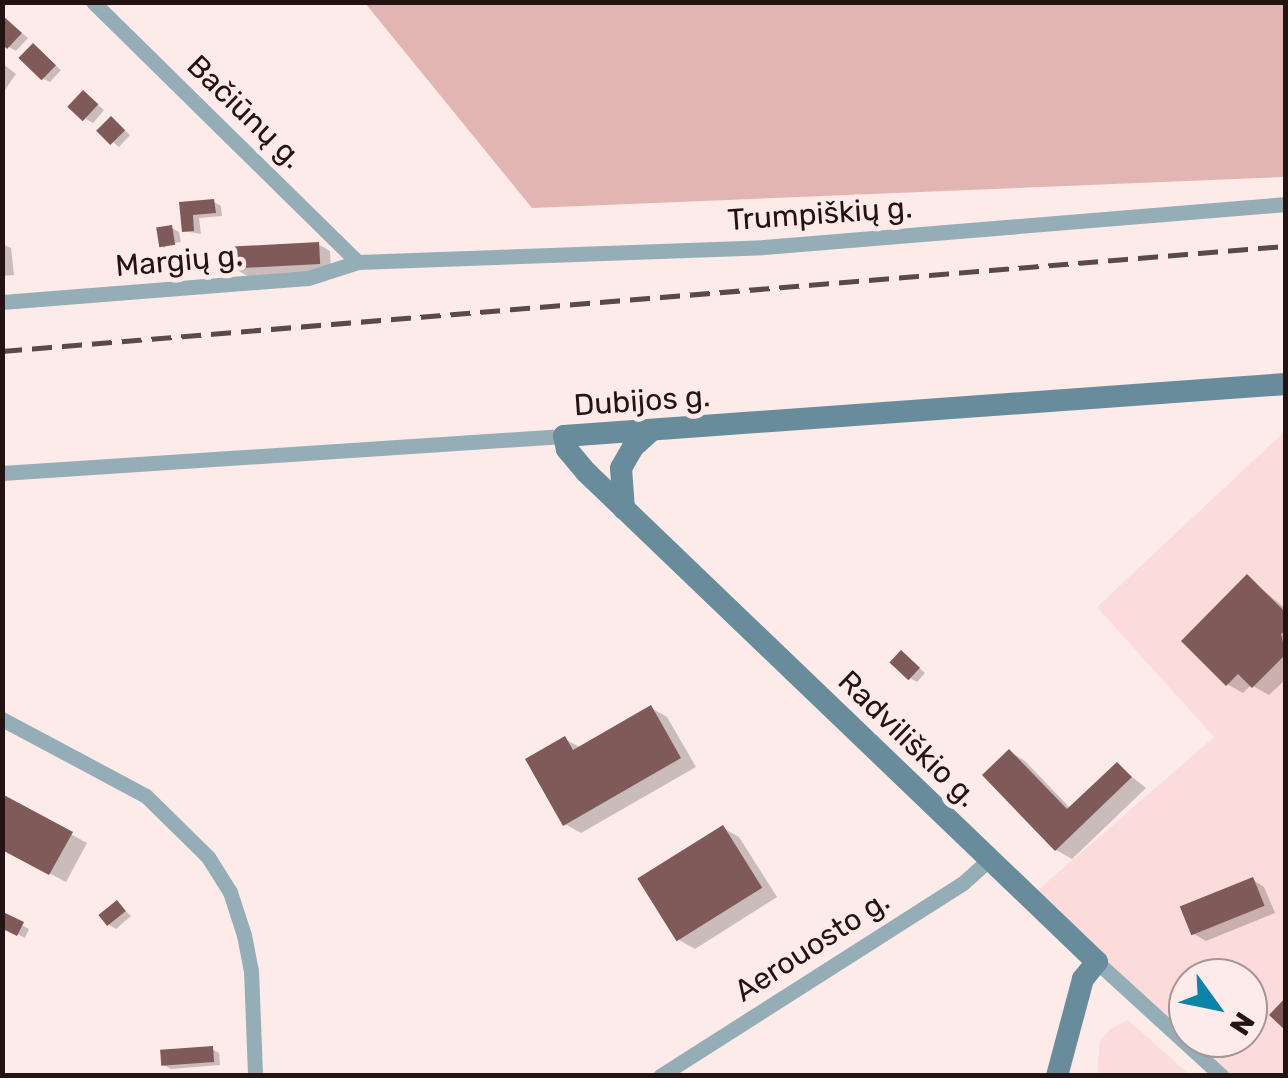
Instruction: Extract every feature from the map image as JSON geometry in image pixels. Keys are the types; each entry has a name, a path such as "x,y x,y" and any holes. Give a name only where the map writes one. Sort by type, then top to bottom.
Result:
{"main road":[{"name":"Dubijos g.","path":"564,436 1286,384"},
{"path":"624,508 621,468 633,446 652,430"},
{"name":"Radviliškio g.","path":"564,436 572,456 624,508 1097,962"},
{"path":"1057,1076 1083,978 1097,962"}],"street":[{"name":"Bačiūnų g.","path":"93,2 358,262"},
{"name":"Trumpiškių g.","path":"358,262 764,247 1286,204"},
{"name":"Margių g.","path":"2,302 308,278 358,262"},
{"name":"Dubijos g.","path":"2,473 564,436"},
{"path":"2,718 146,796 208,857 230,892 247,952 255,1076"},
{"name":"Aerouosto g.","path":"660,1076 963,883 990,859"},
{"name":"Radviliškio g.","path":"1097,962 1222,1076"}],"shaded area":[{"path":"365,3 1285,3 1285,177 532,208"},
{"path":"1285,431 1285,1075 1222,1075 1204,1058 1268,1058 1268,958 1168,958 1168,1025 1030,897 1214,737 1097,607"},
{"path":"1128,1020 1190,1075 1097,1075 1100,1041 1110,1029"}],"building":[{"path":"2,15 22,33 7,49 2,44"},
{"path":"33,43 56,65 41,80 18,58"},
{"path":"83,90 98,104 83,121 67,107"},
{"path":"111,116 125,130 110,145 96,131"},
{"path":"214,199 216,213 193,215 194,231 182,232 179,202"},
{"path":"172,225 175,245 159,247 156,228"},
{"path":"319,242 320,264 234,268 233,247"},
{"path":"1247,574 1286,613 1286,630 1281,634 1286,654 1252,688 1238,674 1226,686 1181,641"},
{"path":"901,650 920,668 908,680 889,662"},
{"path":"651,705 681,758 563,826 525,759 565,736 573,750"},
{"path":"1009,749 1067,809 1117,762 1132,777 1055,851 982,775"},
{"path":"2,794 73,832 49,875 2,850"},
{"path":"723,825 762,888 677,941 637,879"},
{"path":"1253,877 1265,906 1191,935 1180,907"},
{"path":"117,900 126,911 107,926 98,915"},
{"path":"3,912 24,922 17,936 3,929"},
{"path":"1286,997 1286,1031 1269,1015"},
{"path":"213,1046 214,1062 161,1066 160,1050"}],"railway":[{"path":"2,351 1286,246"}]}
